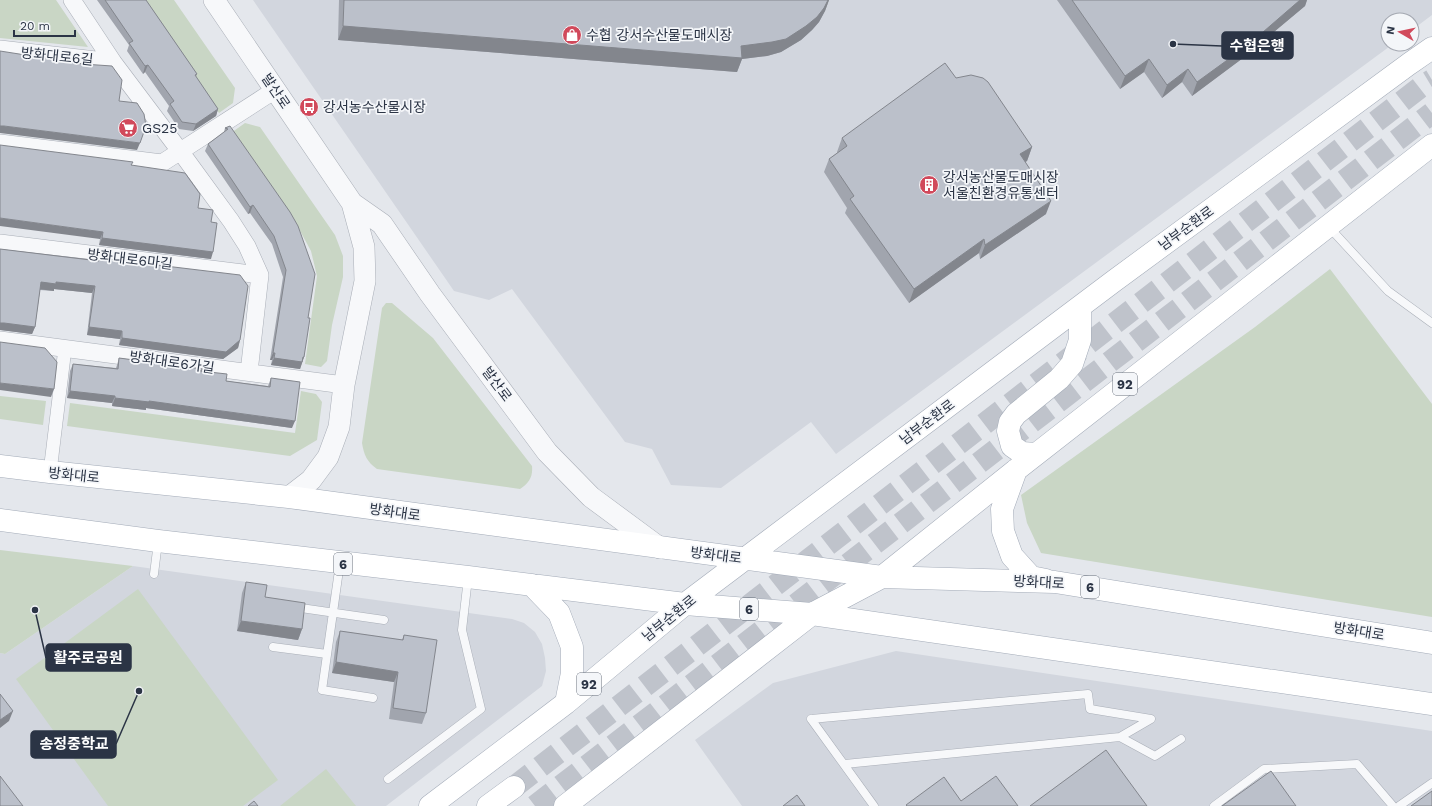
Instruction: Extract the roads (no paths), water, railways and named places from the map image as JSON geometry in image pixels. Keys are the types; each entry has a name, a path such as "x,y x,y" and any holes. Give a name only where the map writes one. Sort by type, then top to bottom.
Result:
{"main road":[{"name":"남부순환로","path":"430,806 566,703 686,604 746,558 1080,307 1364,96 1432,48"},
{"name":"92","path":"565,806 812,614 882,577 1036,454 1432,145"},
{"path":"1036,454 1022,453 1012,446 1008,431 1010,422 1016,414 1059,379 1072,364 1080,340 1080,307"},
{"name":"방화대로","path":"0,466 289,497 882,577 1055,582 1432,643"},
{"path":"1016,470 1002,509 1003,531 1012,556 1031,577 1055,582"},
{"name":"6","path":"0,520 158,541 686,604 812,614 1432,704"},
{"path":"532,585 559,613 572,647 572,673 566,703"},
{"path":"488,806 514,787"}],"street":[{"path":"72,0 113,62 231,221 247,246 260,275 248,372"},
{"name":"발산로","path":"214,0 352,203 364,247 365,281 344,385 339,427 328,457 311,480 289,497"},
{"name":"방화대로6길","path":"0,50 113,62"},
{"path":"0,143 162,163 275,90"},
{"name":"발산로","path":"352,203 382,224 430,294 547,452 591,497 660,548"},
{"name":"방화대로6마길","path":"0,243 260,275"},
{"name":"방화대로6가길","path":"0,340 344,385"},
{"path":"50,472 65,348"}],"lane":[{"path":"1328,226 1388,291 1432,322"},
{"path":"154,574 158,541"},
{"path":"340,563 322,690 374,698"},
{"path":"388,779 482,709 462,630 468,577"},
{"path":"286,606 384,620"},
{"path":"273,647 327,654"},
{"path":"845,764 1120,738 1151,718 1090,709 1088,694 811,719 874,806"},
{"path":"1120,738 1154,756 1181,739"},
{"path":"1214,806 1264,769 1357,764 1393,806"},
{"path":"1399,806 1432,783"}],"tunnel":[{"path":"514,787 1422,86 1432,80"},
{"path":"535,806 1432,113"}],"place":[{"name":"수협 강서수산물도매시장","path":"572,35"},
{"name":"수협은행","path":"1173,44"},
{"name":"강서농수산물시장","path":"309,107"},
{"name":"GS25","path":"128,128"},
{"name":"강서농산물도매시장 서울친환경유통센터","path":"929,185"},
{"name":"활주로공원","path":"35,610"},
{"name":"송정중학교","path":"139,691"}]}
